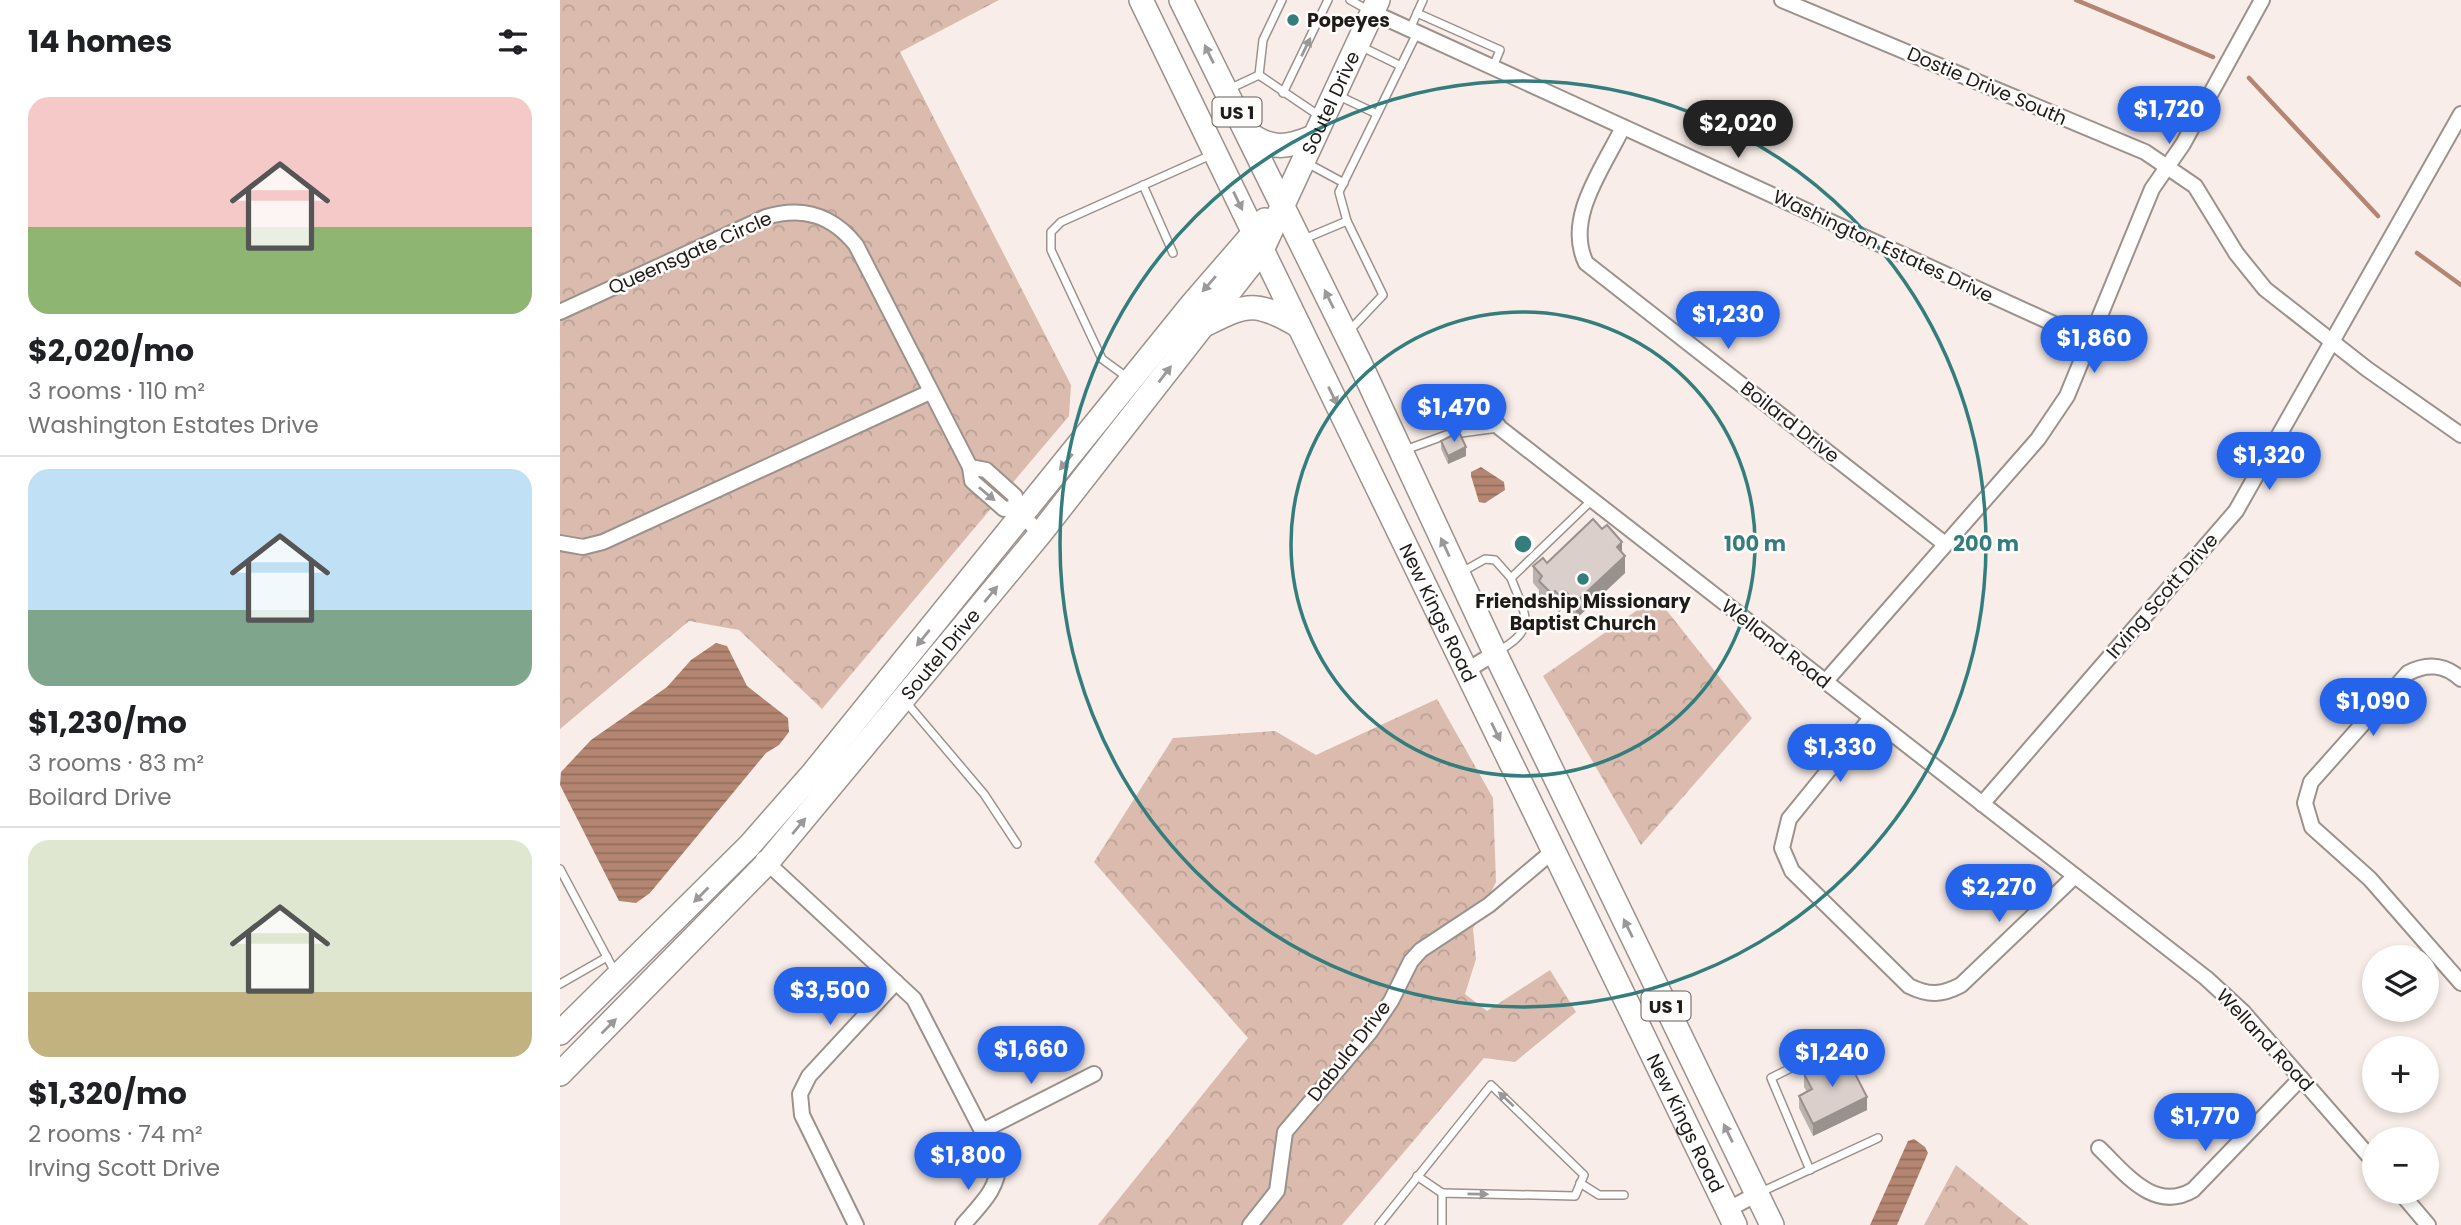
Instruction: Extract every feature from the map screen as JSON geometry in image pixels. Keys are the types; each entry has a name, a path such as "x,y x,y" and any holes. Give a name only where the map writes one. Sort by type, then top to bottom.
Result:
{"main road":[{"name":"New Kings Road","path":"1141,0 1731,1217"},
{"name":"New Kings Road","path":"1181,0 1346,334 1495,653 1772,1225"},
{"name":"Soutel Drive","path":"560,1074 767,863 905,701 1040,534 1200,327 1282,204 1375,6"},
{"path":"1247,132 1261,143 1274,147 1292,146 1317,127"},
{"name":"Soutel Drive","path":"560,1033 749,846 885,684 1020,511 1131,381 1258,241"},
{"path":"1200,327 1241,307 1258,307 1299,326"}],"street":[{"name":"Dostie Drive South","path":"1782,0 2145,152 2168,166 2195,187 2236,253 2265,289 2461,435"},
{"path":"1825,682 2038,439 2067,396 2152,189 2183,144 2262,0"},
{"name":"Washington Estates Drive","path":"1375,6 1413,31 2089,340"},
{"name":"Irving Scott Drive","path":"1982,804 2236,511 2461,114"},
{"name":"Boilard Drive","path":"1623,127 1582,211 1578,227 1578,247 1586,262 1945,544"},
{"name":"Queensgate Circle","path":"560,312 766,217 784,212 802,212 829,218 856,245 970,467 972,481 1004,509 1020,511"},
{"path":"560,543 583,547 603,542 930,393"},
{"name":"Welland Road","path":"1486,410 1500,428 2206,978 2243,1012 2362,1148"},
{"path":"1020,511 1040,534"},
{"path":"1466,671 1495,653"},
{"path":"2461,679 2444,667 2420,666 2408,673 2311,782 2305,803 2306,815 2312,827 2370,879 2461,983"},
{"path":"1871,718 1789,819 1783,834 1782,848 1792,871 1909,986 1933,994 1948,992 1961,985 2076,876"},
{"path":"749,846 896,982 920,1008 984,1130 999,1172 991,1192 963,1225"},
{"name":"Dabula Drive","path":"1250,1225 1277,1191 1285,1132 1370,1032 1391,1001 1411,961 1427,946 1489,905 1553,851"},
{"path":"856,1225 802,1115 800,1094 809,1076 896,982"},
{"path":"984,1130 1094,1074"},
{"path":"2099,1148 2143,1190 2156,1196 2184,1195 2193,1190 2301,1078"},
{"path":"1731,1217 1758,1194"},
{"path":"2410,1204 2428,1225"}],"lane":[{"path":"1259,75 1263,40 1282,0"},
{"path":"1283,93 1328,0"},
{"path":"1350,0 1375,6"},
{"path":"1346,334 1383,295 1347,221 1339,192 1401,66 1423,0"},
{"path":"1417,13 1500,50 1493,67"},
{"path":"1450,48 1458,31"},
{"path":"1357,44 1401,66"},
{"path":"1226,90 1259,75"},
{"path":"1259,75 1283,93 1317,127"},
{"path":"1334,93 1377,114"},
{"path":"1131,381 1102,359 1051,250 1051,232 1061,222 1215,153"},
{"path":"1302,160 1344,183"},
{"path":"1143,185 1174,253"},
{"path":"1300,240 1347,221"},
{"path":"1401,452 1446,435 1500,428"},
{"path":"1511,578 1592,500"},
{"path":"1458,574 1485,559 1495,560 1511,578 1527,619 1525,632 1516,641 1495,653"},
{"path":"885,684 905,701 984,794 1017,844"},
{"path":"560,869 618,978"},
{"path":"560,984 607,957"},
{"path":"1810,1170 1771,1078 1815,1056"},
{"path":"1379,1225 1417,1177 1491,1085 1584,1175 1575,1196 1442,1194 1417,1177"},
{"path":"1758,1194 1878,1139"},
{"path":"1580,1183 1599,1195 1624,1195"},
{"path":"1442,1194 1442,1225"}],"green space":[{"path":"560,0 999,0 900,52 1071,385 1069,416 822,709 739,630 689,621 560,729"},
{"path":"1656,597 1752,718 1641,845 1543,676"},
{"path":"1437,699 1493,798 1496,882 1473,929 1476,959 1465,994 1487,1011 1550,970 1576,1012 1515,1062 1484,1058 1342,1225 1098,1225 1248,1038 1094,862 1173,738 1275,731 1316,755"},
{"path":"1956,1165 2029,1225 1924,1225"}],"shaded area":[{"path":"1481,467 1504,482 1505,490 1485,503 1479,502 1471,476 1471,472"},
{"path":"716,643 727,646 747,686 788,718 789,732 779,745 766,753 650,893 636,903 619,901 560,785 561,772 591,740 667,687 691,660"},
{"path":"1914,1139 1925,1147 1928,1153 1897,1225 1870,1225 1908,1141"}],"building":[{"path":"1459,432 1466,447 1448,456 1441,441"},
{"name":"Friendship Missionary Baptist Church","path":"1593,519 1602,529 1607,525 1622,542 1617,547 1625,556 1576,602 1565,591 1559,595 1555,591 1552,594 1539,581 1542,576 1533,566 1543,558 1547,563"},
{"path":"1845,1054 1867,1097 1813,1124 1799,1096 1812,1089 1804,1074"}],"waterway":[{"path":"2076,0 2213,57"},
{"path":"2249,78 2378,216"},
{"path":"2417,253 2461,285"}],"place":[{"name":"Popeyes","path":"1293,20"},
{"name":"Friendship Missionary Baptist Church","path":"1583,579"}]}
